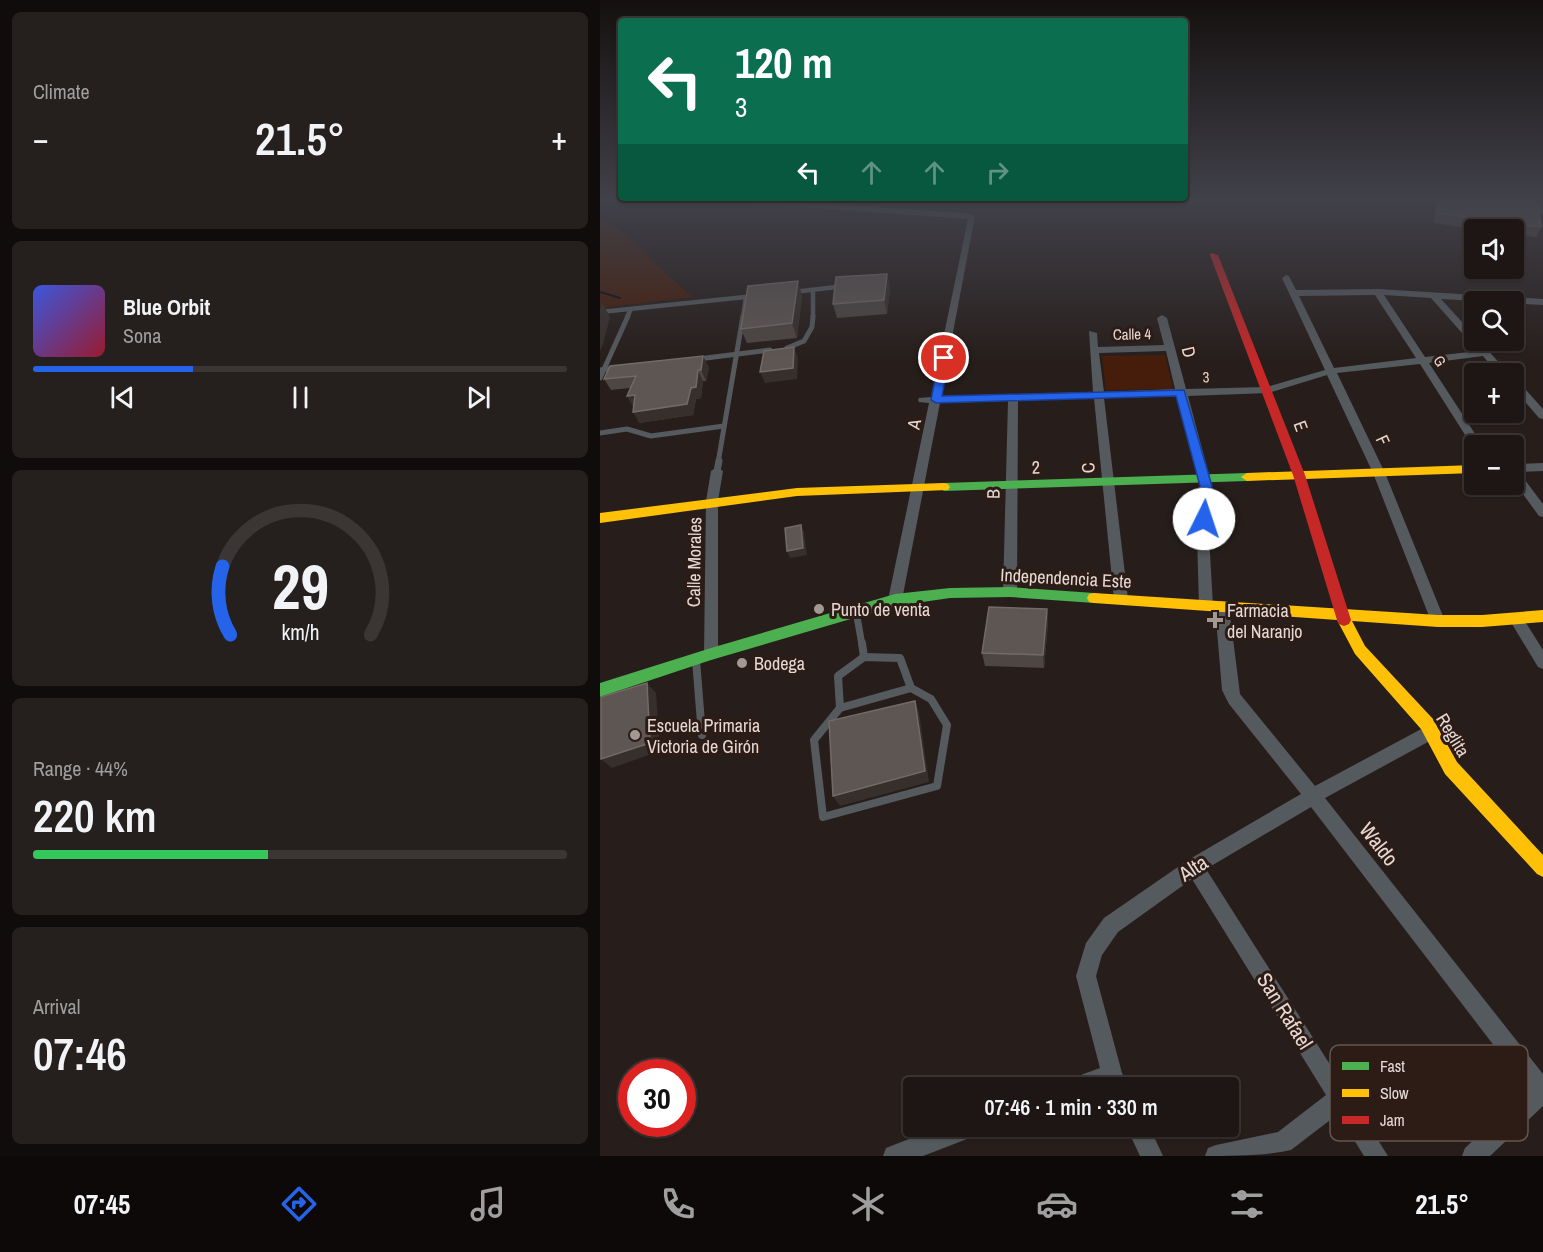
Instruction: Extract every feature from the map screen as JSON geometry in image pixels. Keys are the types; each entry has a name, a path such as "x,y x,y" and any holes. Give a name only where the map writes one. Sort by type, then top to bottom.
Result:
{"street":[{"name":"A","path":"895,600 965,254"},
{"name":"E","path":"1214,255 1299,475 1341,614"},
{"name":"F","path":"1286,278 1379,473 1438,621"},
{"path":"1295,293 1378,292 1543,302"},
{"name":"G","path":"1378,292 1471,435"},
{"path":"1433,295 1495,363"},
{"name":"D","path":"1162,318 1206,486 1203,536 1214,607"},
{"name":"C","path":"1092,333 1121,599"},
{"name":"Calle 4","path":"1094,350 1170,348"},
{"name":"3","path":"923,400 1268,390 1331,371 1486,353"},
{"path":"1524,394 1543,416"},
{"name":"B","path":"1010,592 1013,397"},
{"path":"1524,468 1543,467"},
{"name":"2","path":"600,518 712,501 797,492 1464,469"},
{"name":"Calle Morales","path":"711,654 712,501 717,471"},
{"path":"1524,487 1543,513"},
{"name":"Independencia Este","path":"600,690 696,658 895,600 950,593 1010,592 1438,621 1543,616"},
{"name":"Waldo","path":"1214,607 1230,690 1234,699 1313,796 1507,1045"},
{"name":"Reglita","path":"1341,614 1360,651 1400,692 1431,732 1451,768 1543,868"},
{"path":"1516,619 1543,663"},
{"name":"Alta","path":"1114,1077 1086,976 1092,950 1111,925 1194,866 1313,796 1431,732"},
{"name":"San Rafael","path":"1194,866 1330,1082"},
{"name":"Waldo","path":"1528,1072 1543,1091"},
{"path":"1528,1105 1543,1091"},
{"path":"1216,1156 1283,1142 1330,1106"},
{"path":"894,1156 943,1137"},
{"path":"1142,1137 1152,1156"},
{"name":"San Rafael","path":"1367,1141 1377,1156"},
{"path":"1473,1156 1489,1141"}],"lane":[{"path":"791,292 853,285"},
{"path":"692,360 797,347 807,342 810,336 813,290"},
{"path":"600,312 757,296"},
{"path":"717,471 746,297"},
{"path":"600,378 601,370 631,309"},
{"path":"601,370 625,367"},
{"path":"600,433 627,429 651,436 724,426"},
{"path":"856,611 864,657"},
{"path":"840,708 838,676 864,657 900,658 911,688 931,699 946,725 937,786 823,817 814,740 840,708 911,688"},
{"path":"696,658 702,735"}],"shaded area":[{"path":"600,254 645,254 692,297 600,308"},
{"path":"1165,355 1173,389 1106,390 1102,356"}],"building":[{"path":"887,274 884,300 833,304 836,277"},
{"path":"798,281 792,323 741,329 748,286"},
{"path":"794,347 793,368 760,372 764,351"},
{"path":"703,356 696,387 691,388 687,404 633,412 635,395 627,396 636,376 604,379 610,366"},
{"path":"801,525 803,548 787,551 785,528"},
{"path":"989,607 1047,609 1043,655 982,653"},
{"path":"647,683 650,743 601,759 601,697"},
{"path":"915,701 925,771 833,796 829,721"}],"waterway":[{"path":"600,292 620,298"}],"traffic: fast":[{"path":"944,487 1247,477"},
{"path":"600,690 711,654 895,600 950,593 1010,592 1094,598"}],"traffic: slow":[{"path":"1247,477 1464,469"},
{"path":"600,518 797,492 944,487"},
{"path":"1094,598 1438,621 1482,621 1543,616"},
{"path":"1344,620 1360,650 1427,724 1451,768 1543,868"}],"traffic: jam":[{"path":"1214,255 1299,475 1344,620"}],"place":[{"name":"Punto de venta","path":"819,609"},
{"name":"Farmacia del Naranjo","path":"1215,620"},
{"name":"Bodega","path":"742,663"},
{"name":"Escuela Primaria Victoria de Girón","path":"635,735"}],"route":[{"path":"944,358 936,400 1180,392 1206,486 1204,519"}]}
